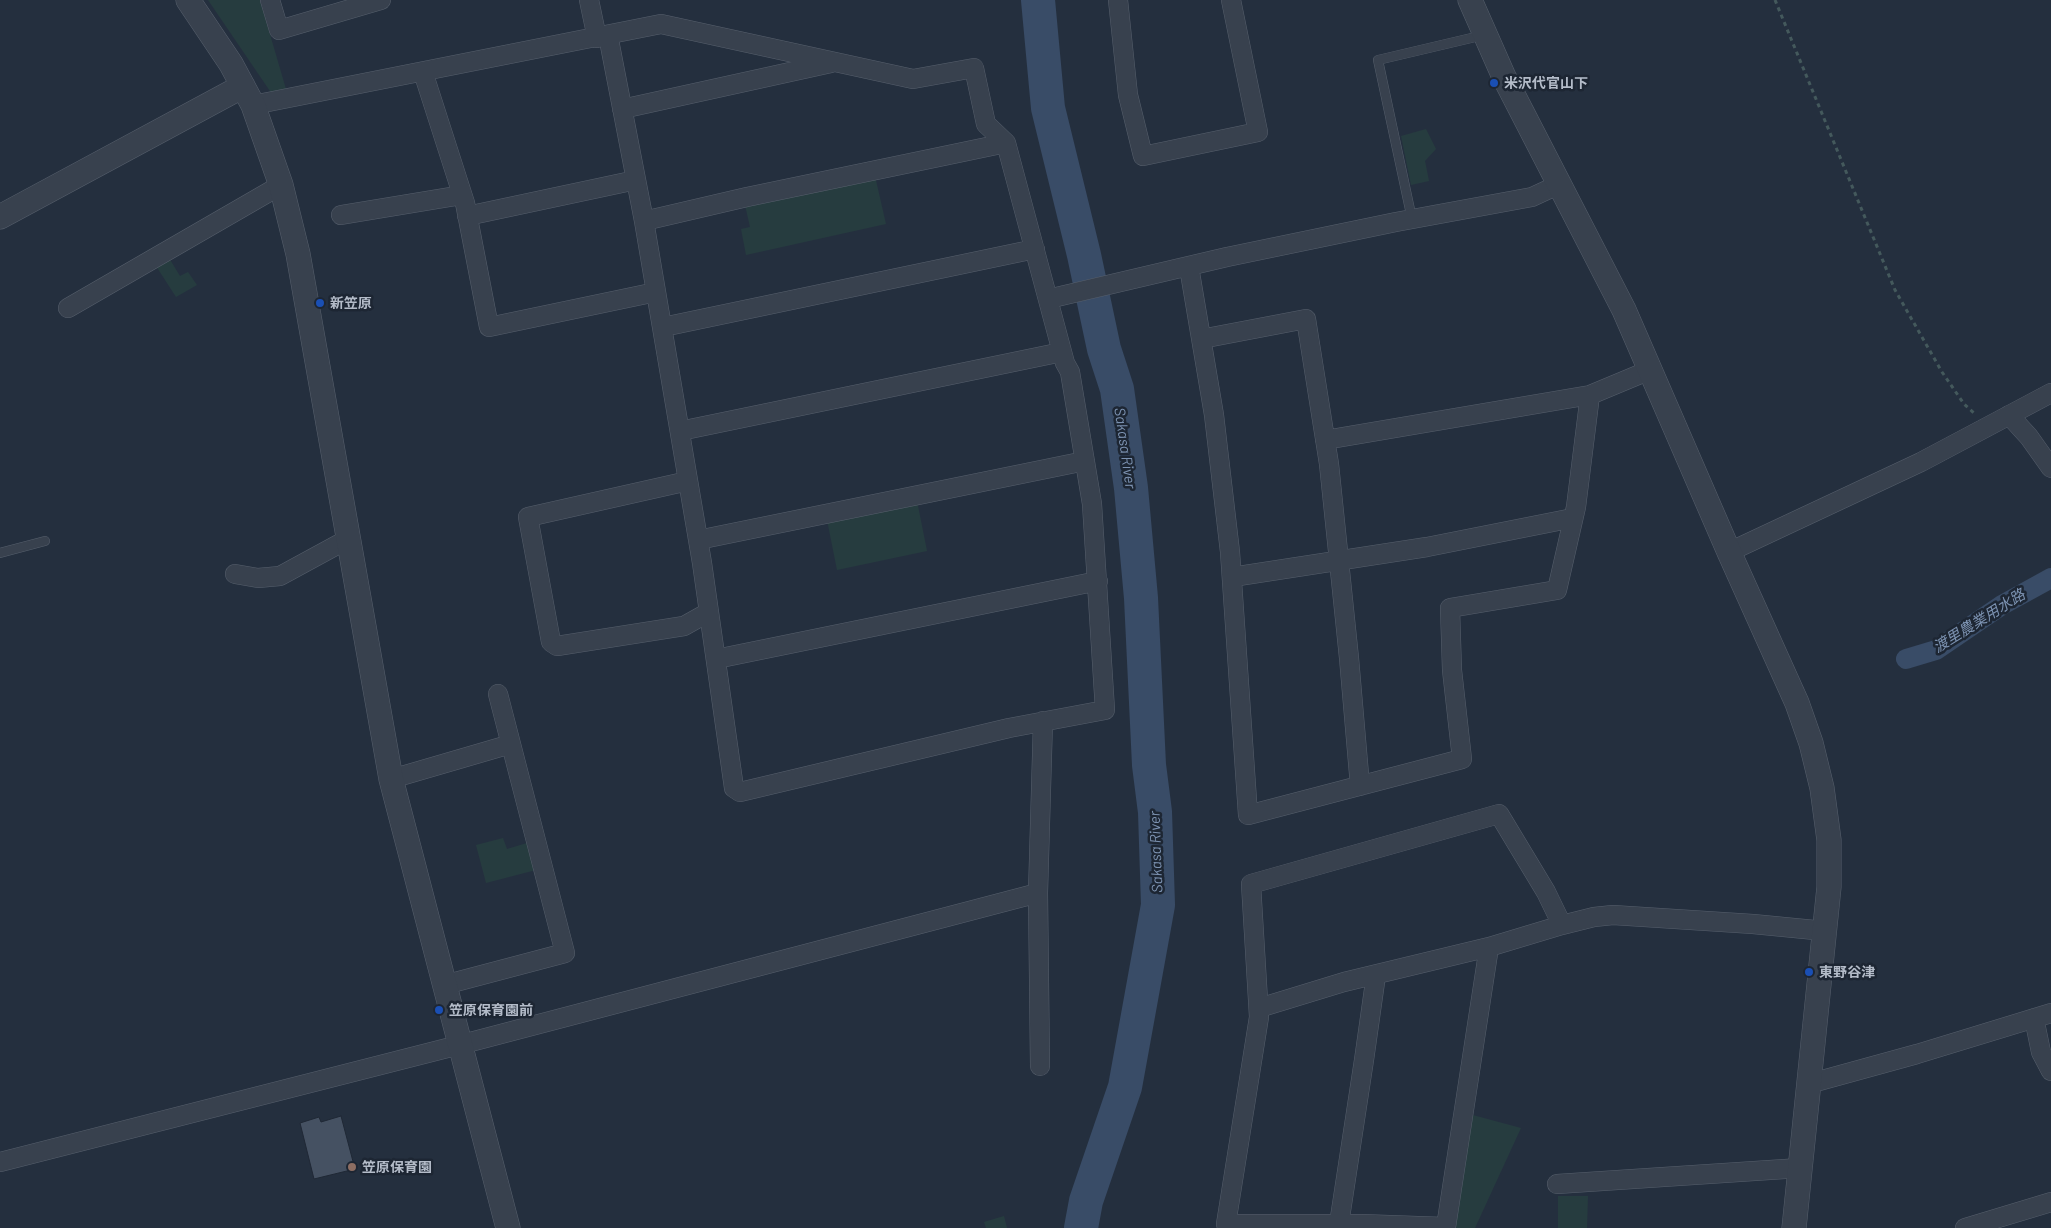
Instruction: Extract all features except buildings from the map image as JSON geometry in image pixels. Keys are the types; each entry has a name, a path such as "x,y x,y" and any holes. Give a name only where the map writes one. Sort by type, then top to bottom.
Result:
{"street":[{"path":"188,0 231,64 248,96 281,185 298,254 391,779 508,1228"},
{"path":"270,0 279,30 381,0"},
{"path":"0,217 248,96 423,72 602,36 661,24 913,79 974,68 986,124 1006,143 1035,249 1056,298 1062,352 1070,372 1092,504 1105,710 1043,721 740,792 734,788 698,540 644,221 622,109 602,36 589,0"},
{"path":"1118,0 1128,95 1143,156 1258,132 1231,0"},
{"path":"1470,0 1484,36 1624,310 1797,703 1811,743 1822,788 1829,840 1829,887 1794,1228"},
{"path":"622,109 836,62"},
{"path":"423,72 462,195 489,327 656,292"},
{"path":"644,221 747,197 1006,143"},
{"path":"467,216 636,180"},
{"path":"1056,298 1189,266 1532,196 1560,184"},
{"path":"68,308 281,185"},
{"path":"341,215 462,195"},
{"path":"663,327 1035,249"},
{"path":"1189,266 1214,415 1232,578 1248,815 1462,758 1452,670 1450,608 1557,590 1573,518 1590,395"},
{"path":"1201,339 1306,319 1325,440 1339,560 1350,658 1360,786"},
{"path":"680,431 1062,352"},
{"path":"1325,440 1590,395 1650,370"},
{"path":"1729,552 1921,462 2051,393"},
{"path":"2009,416 2029,437 2051,468"},
{"path":"698,540 1085,461"},
{"path":"688,481 528,517 551,642 557,646 684,626 709,612"},
{"path":"1232,578 1427,546 1573,518"},
{"path":"235,574 258,578 280,576 348,540"},
{"path":"716,659 1098,581"},
{"path":"444,985 566,953 498,694"},
{"path":"1040,1066 1038,893 1043,721"},
{"path":"391,779 511,744"},
{"path":"1489,947 1446,1227 1339,1224 1226,1224 1258,1027 1259,1008 1251,884 1380,846 1499,814 1546,892 1562,926"},
{"path":"0,1162 459,1045 1038,893"},
{"path":"1259,1008 1344,982 1489,947 1594,916 1613,915 1754,924 1825,931"},
{"path":"1339,1224 1376,975"},
{"path":"1808,1084 1917,1054 2042,1015 2041,1052 2051,1071"},
{"path":"1557,1184 1800,1168"},
{"path":"1965,1228 2051,1202"}],"lane":[{"path":"1412,219 1378,60 1484,36"},
{"path":"0,552 44,541"}],"path":[{"path":"1775,0 1895,290 1942,372 1964,404 1989,426"}],"green space":[{"path":"208,0 260,0 288,96 274,97"},
{"path":"1426,129 1436,149 1425,161 1429,181 1411,185 1401,136"},
{"path":"875,176 886,224 746,255 741,229 750,227 745,205"},
{"path":"169,258 180,276 188,272 197,285 176,297 156,266"},
{"path":"917,501 927,551 837,570 827,520"},
{"path":"503,838 507,849 527,843 536,870 486,883 476,845"},
{"path":"1469,1114 1521,1128 1475,1228 1453,1228"},
{"path":"1558,1196 1588,1196 1587,1228 1558,1228"},
{"path":"1004,1216 1007,1228 986,1228 984,1222"}],"waterway":[{"name":"Sakasa River","path":"1038,0 1048,108 1084,255 1104,349 1117,389 1131,488 1141,598 1149,765 1155,812 1158,905 1125,1087 1086,1201 1081,1228"},
{"name":"渡里農業用水路","path":"1906,659 1936,650 2002,605 2051,578"}],"place":[{"name":"米沢代官山下","path":"1494,83"},
{"name":"新笠原","path":"320,303"},
{"name":"東野谷津","path":"1809,972"},
{"name":"笠原保育園前","path":"439,1010"},
{"name":"笠原保育園","path":"352,1167"}]}
